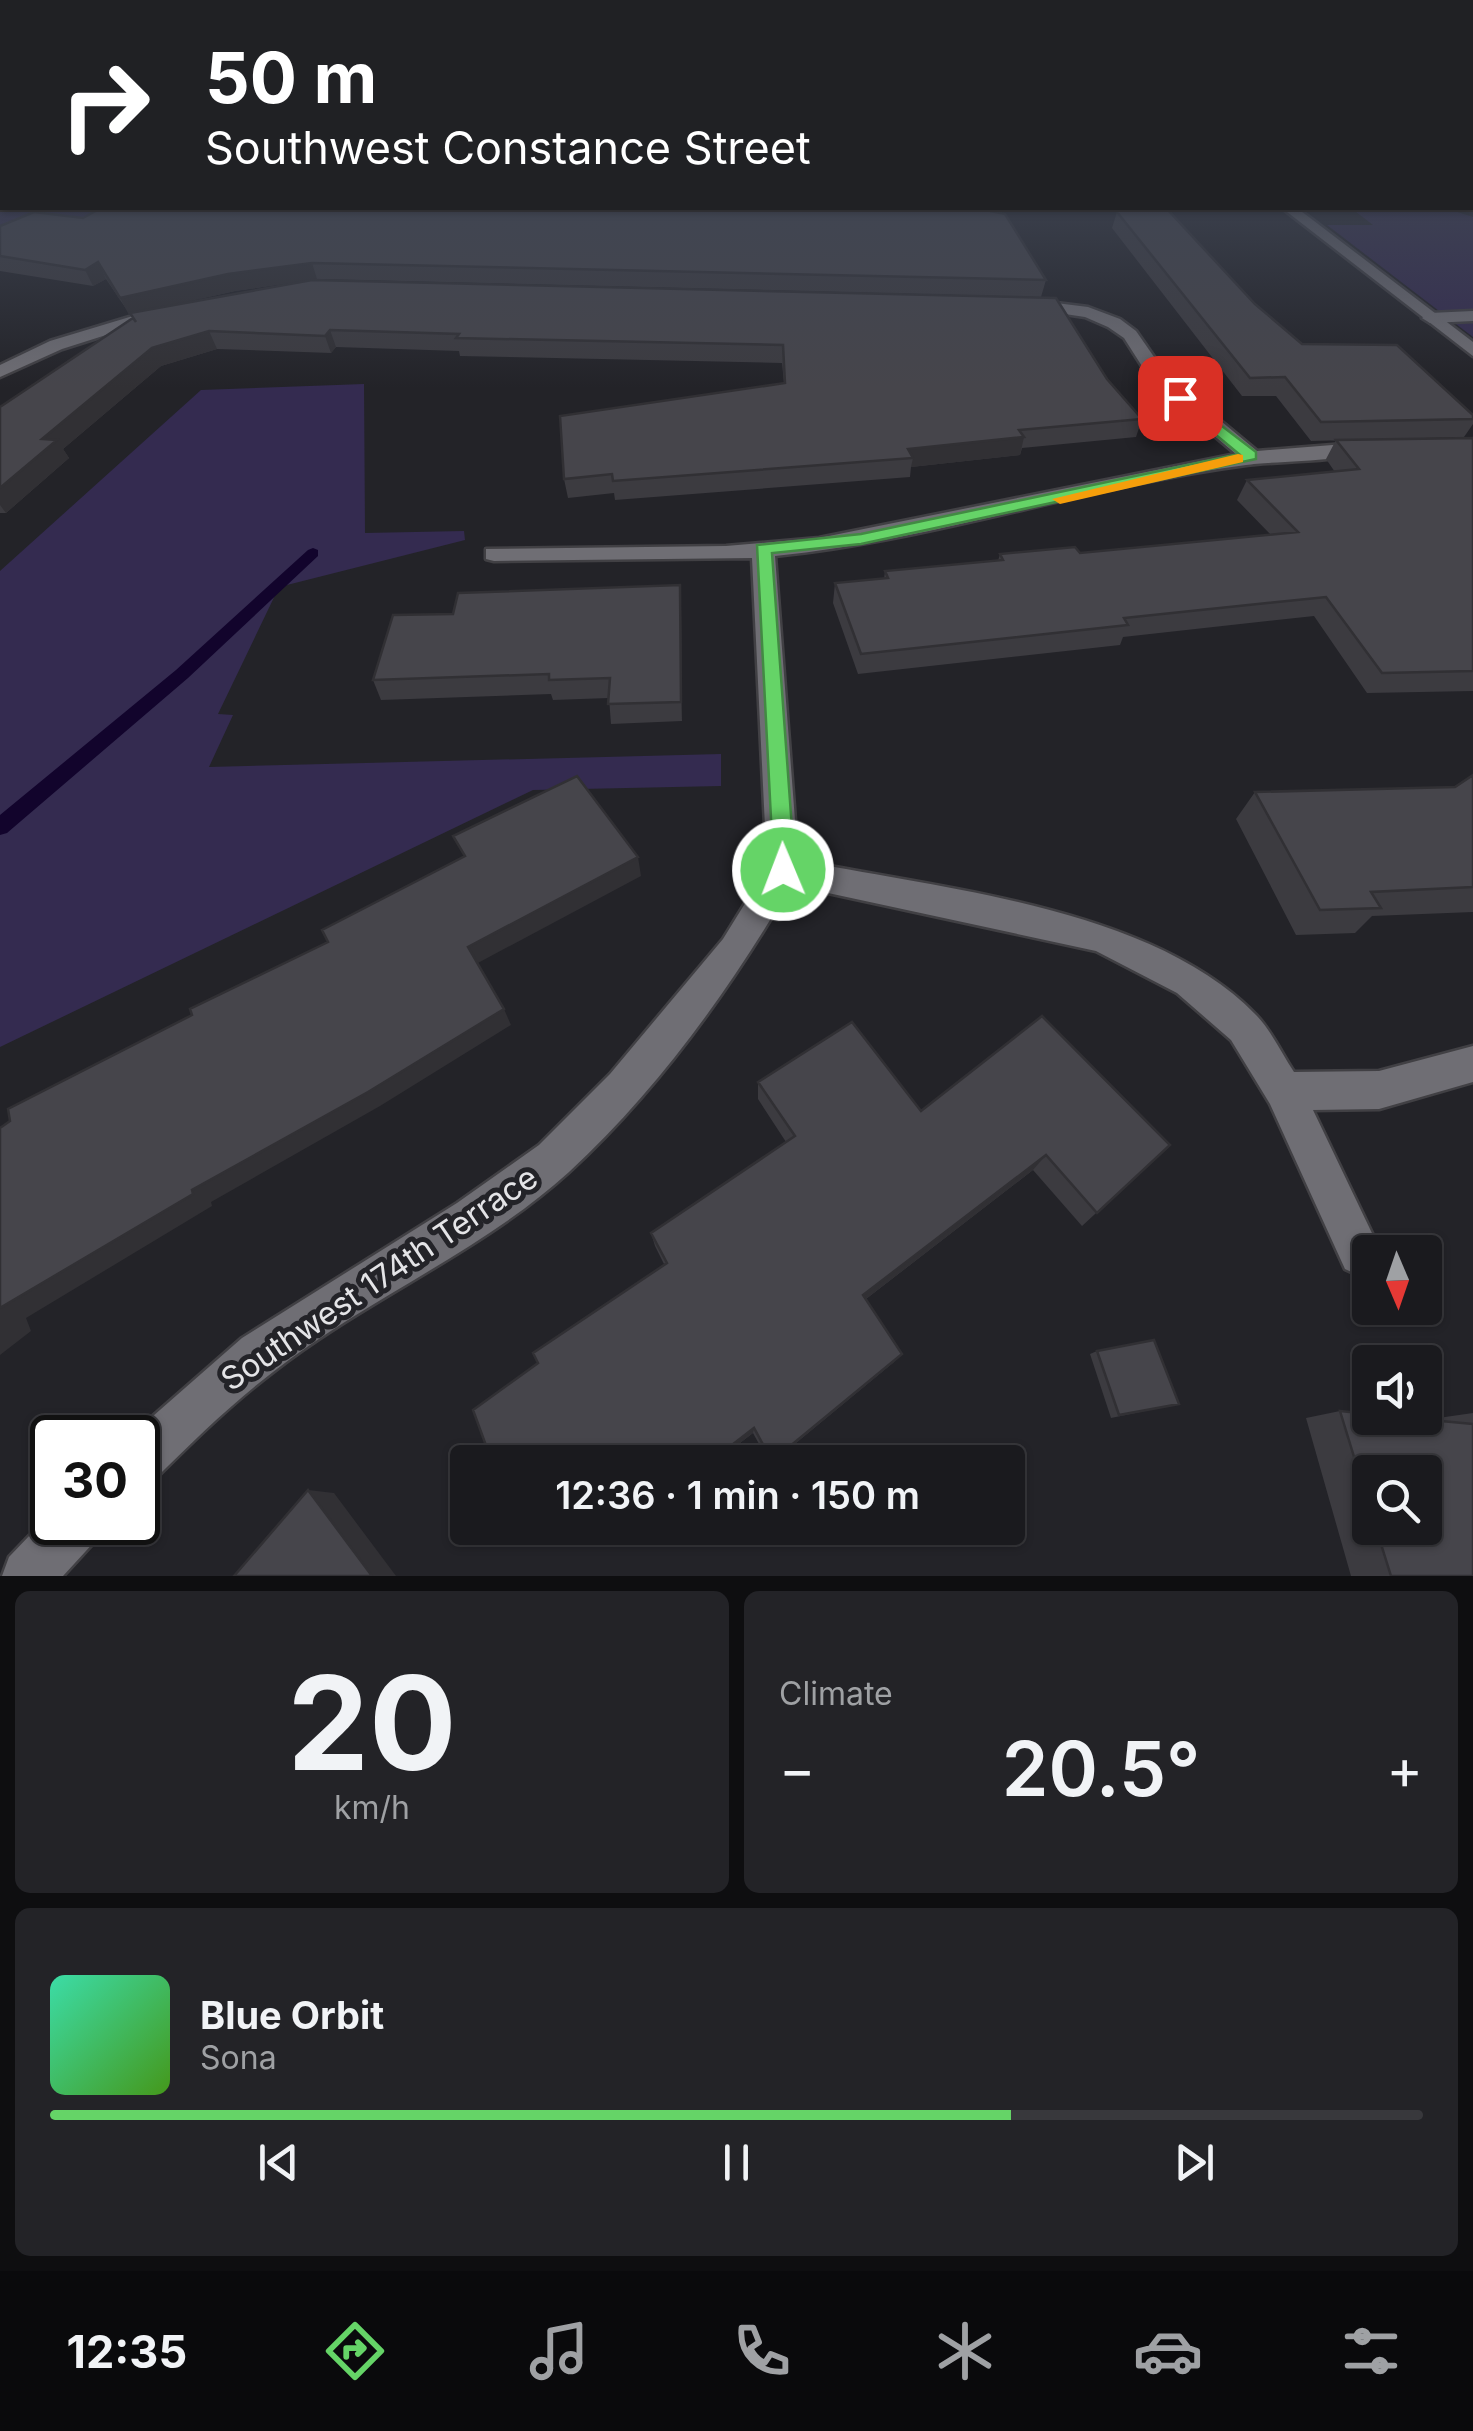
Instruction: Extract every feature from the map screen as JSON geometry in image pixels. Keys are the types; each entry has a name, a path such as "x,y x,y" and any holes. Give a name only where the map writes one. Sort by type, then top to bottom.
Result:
{"street":[{"path":"1331,241 1473,351"},
{"path":"1012,303 1059,306 1114,323 1130,335 1161,381 1251,456"},
{"path":"0,372 56,345 191,306"},
{"path":"1430,318 1473,316"},
{"path":"494,554 763,548 861,539 1251,456 1399,448"},
{"path":"763,548 783,870 1102,937 1145,955 1190,982 1244,1028 1284,1092 1352,1237"},
{"name":"Southwest 174th Terrace","path":"160,1440 258,1354 472,1218 552,1159 685,1016 735,950 783,870"},
{"path":"1284,1092 1379,1090 1473,1064"},
{"path":"28,1576 57,1545"}],"shaded area":[{"path":"1347,241 1473,241 1473,337"},
{"path":"364,384 365,533 464,531 465,540 279,587 218,714 233,715 209,767 721,754 721,786 533,790 0,1047 0,571 201,390"}],"building":[{"path":"0,241 1021,241 1046,280 312,263 228,274 120,298 98,262 85,270 0,256"},
{"path":"1140,241 1196,241 1255,304 1302,344 1397,345 1473,419 1321,422 1285,377 1250,378"},
{"path":"312,280 1056,298 1107,379 1142,419 1019,430 1024,437 908,449 913,458 613,481 612,474 564,479 560,416 785,383 783,345 456,338 459,334 330,330 325,336 209,331 152,348 42,439 57,440 0,488 0,407 133,318 136,322 130,313"},
{"path":"1473,438 1473,671 1382,673 1326,597 1124,618 1128,625 861,654 835,583 888,578 885,571 1003,560 1000,554 1075,547 1080,553 1298,532 1247,480 1359,469 1336,440"},
{"path":"680,585 681,702 608,704 610,678 549,680 549,674 373,680 393,615 453,614 458,593"},
{"path":"1473,775 1473,887 1371,892 1381,908 1320,910 1255,792 1455,787"},
{"path":"577,776 638,857 468,947 504,1009 368,1092 192,1190 193,1194 0,1308 0,1128 10,1121 8,1109 192,1015 190,1009 328,942 322,930 465,856 453,836"},
{"path":"1042,1016 1170,1145 1097,1213 1046,1155 863,1295 902,1354 791,1445 763,1445 754,1428 732,1445 486,1445 473,1410 538,1363 533,1353 667,1263 651,1233 795,1136 758,1082 852,1022 921,1111"},
{"path":"1154,1340 1179,1404 1119,1415 1097,1351"},
{"path":"1340,1411 1352,1412 1352,1435 1442,1435 1442,1421 1473,1424 1473,1576 1391,1576 1381,1545 1442,1545 1442,1455 1353,1455"},
{"path":"308,1490 372,1576 234,1576"}],"waterway":[{"path":"0,827 182,674 313,553"}],"slow traffic":[{"path":"1060,499 1238,459"}],"route":[{"path":"783,870 763,548 861,539 1251,456 1180,398"}]}
